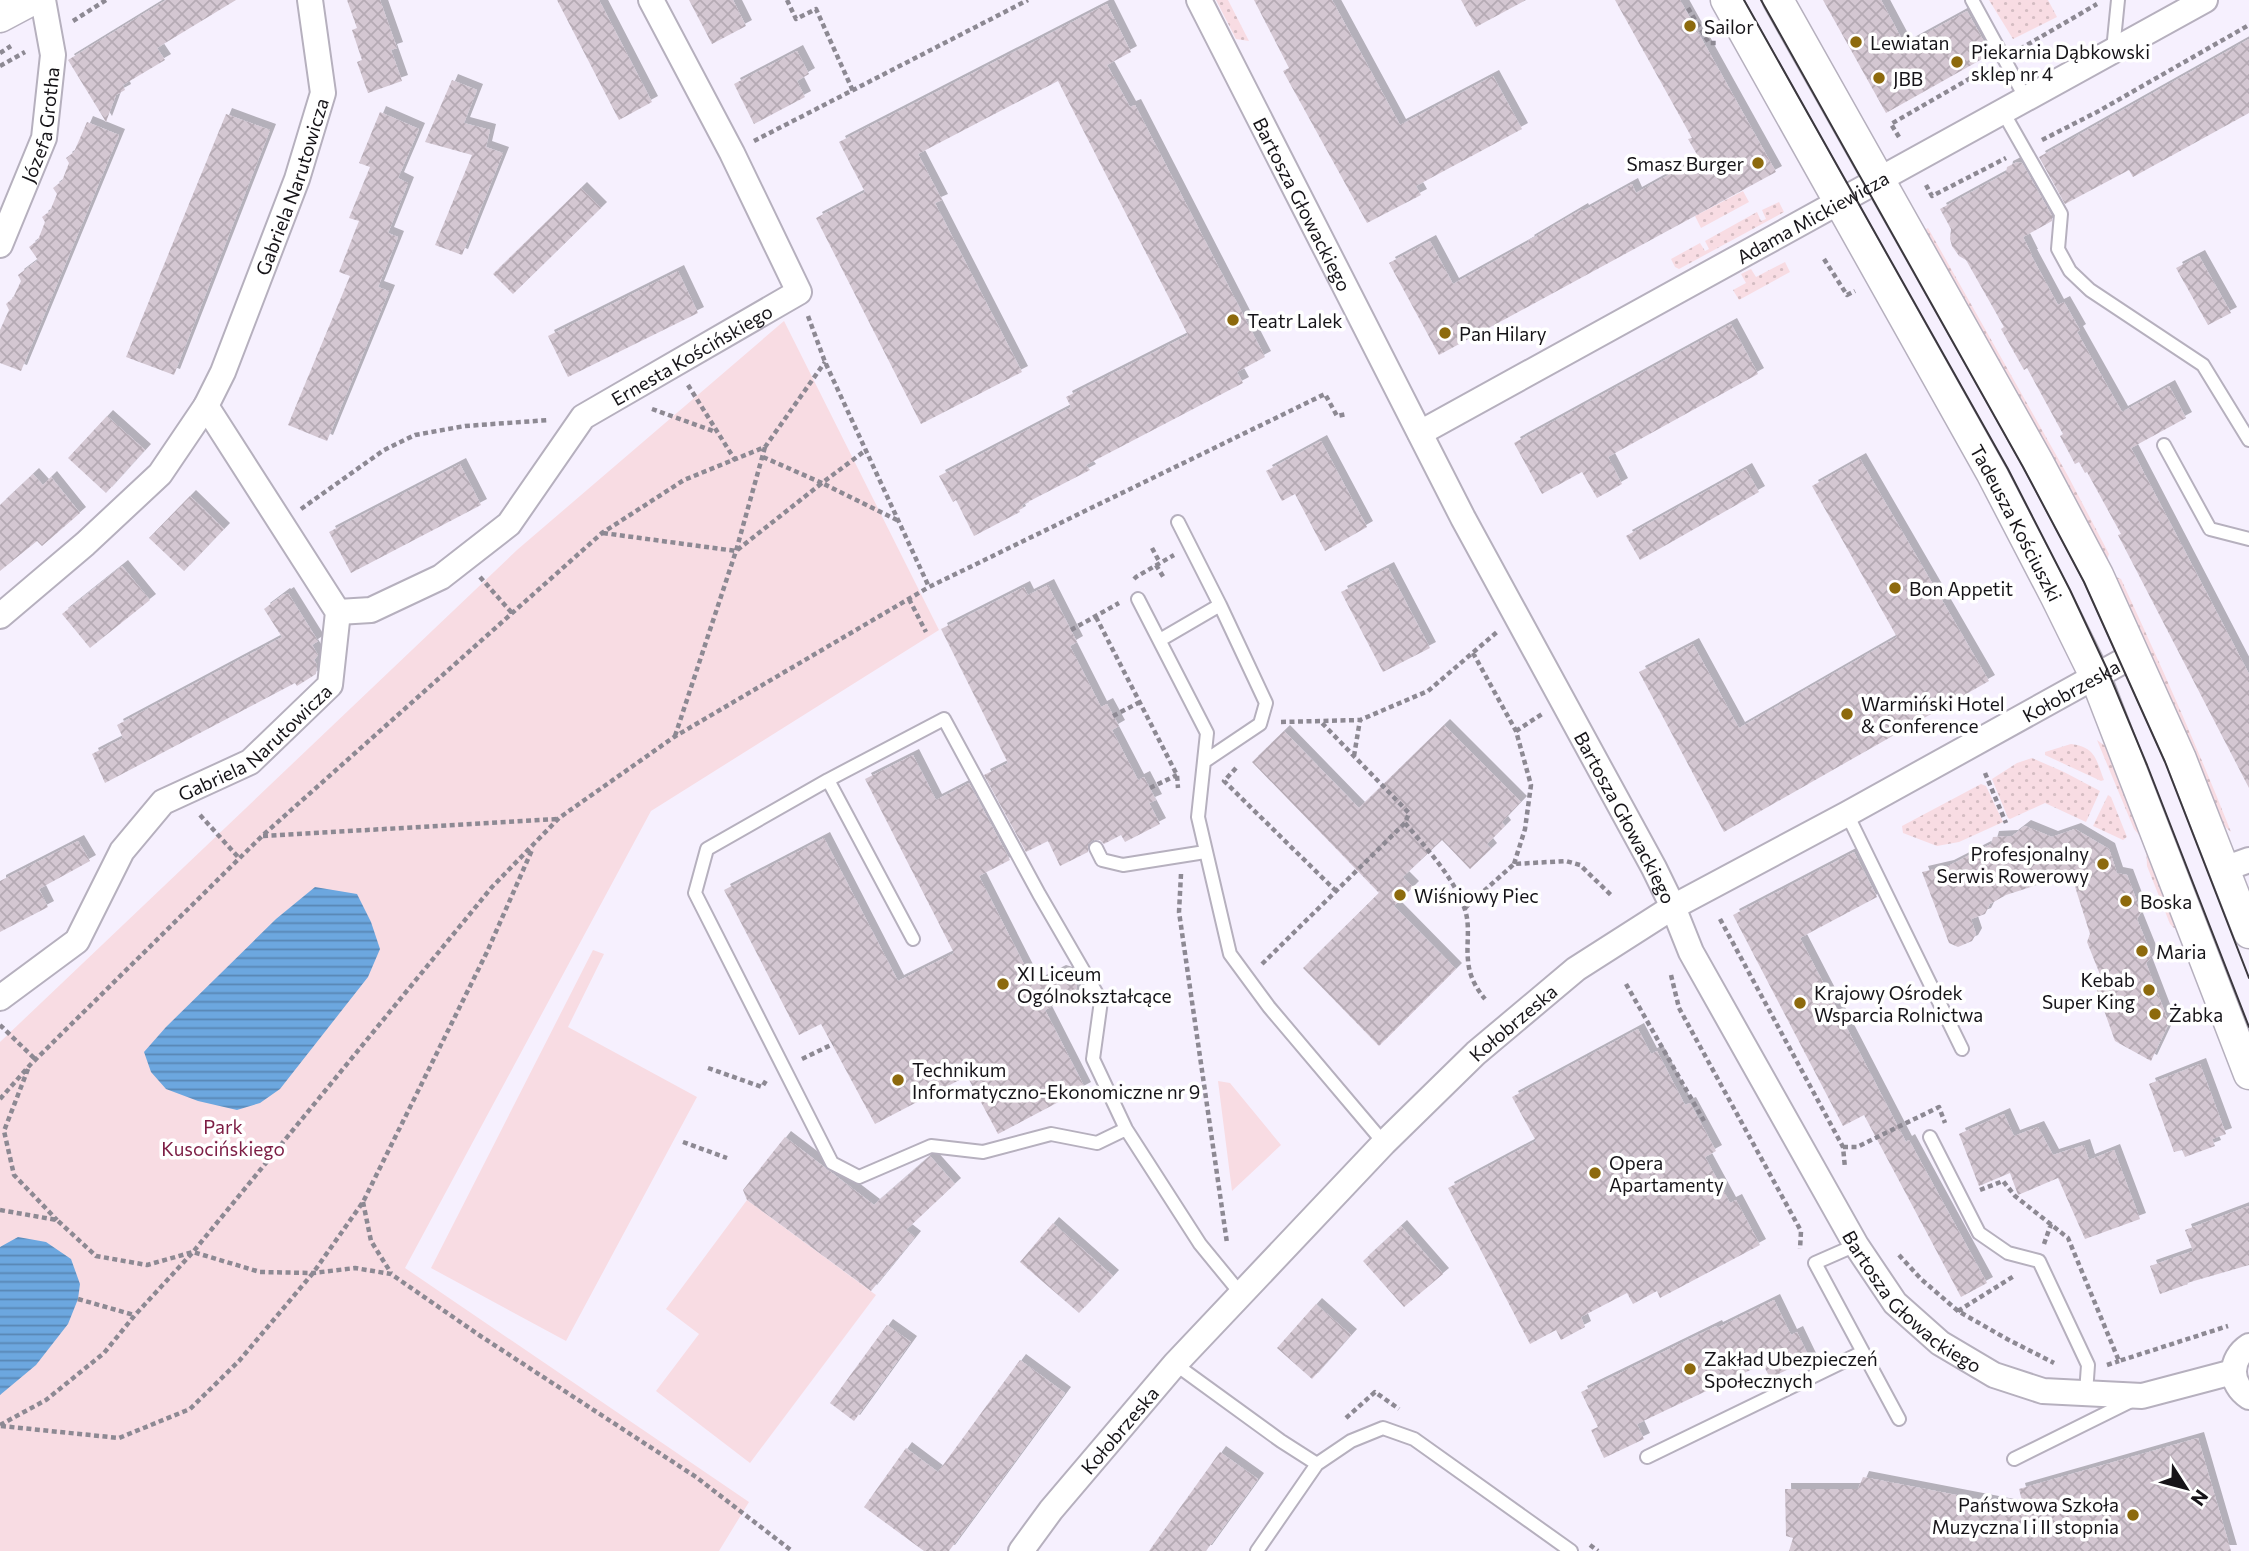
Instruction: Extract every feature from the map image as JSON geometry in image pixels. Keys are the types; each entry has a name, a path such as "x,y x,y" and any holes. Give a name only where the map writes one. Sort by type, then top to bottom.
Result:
{"street":[{"path":"0,17 32,0"},
{"name":"Józefa Grotha","path":"0,245 44,138 54,55 43,0"},
{"name":"Gabriela Narutowicza","path":"0,616 85,544 160,474 206,405 223,372 297,179 323,93 310,0"},
{"path":"650,0 732,153 799,292"},
{"name":"Bartosza Głowackiego","path":"1199,0 1463,518 1654,868 1691,952 1856,1245 1895,1303 1940,1343 1994,1375 2043,1391 2087,1382 2142,1396 2233,1372"},
{"name":"Tadeusza Kościuszki","path":"1726,0 1992,474 2095,676 2249,1074"},
{"path":"1778,0 2070,521 2172,737 2237,865 2249,933"},
{"name":"Adama Mickiewicza","path":"1420,433 2205,0"},
{"name":"Ernesta Kościńskiego","path":"338,612 371,610 441,577 509,524 583,417 799,292"},
{"path":"206,405 338,612"},
{"name":"Gabriela Narutowicza","path":"0,998 77,941 122,851 163,802 250,762 330,685 338,612"},
{"name":"Kołobrzeska","path":"1021,1551 1051,1510 1175,1364 1384,1143 1476,1053 1576,969 1673,907 2134,655"},
{"path":"2249,1346 2239,1354 2233,1372 2239,1390 2249,1397"}],"lane":[{"path":"1972,0 2025,99"},
{"path":"2113,50 2118,0"},
{"path":"2003,112 2061,214 2058,249 2070,271 2090,290 2203,365 2249,440"},
{"path":"2164,445 2210,528 2249,539"},
{"path":"1178,522 1266,703 1260,724 1205,761"},
{"path":"1139,599 1207,733 1198,817 1230,954 1247,979 1384,1143"},
{"path":"1160,640 1220,605"},
{"path":"1126,1129 1097,1143 1051,1135 983,1152 931,1146 859,1177 832,1163 695,893 707,849 828,780 944,719 1038,894 1101,1001 1093,1059 1126,1129 1200,1244 1241,1294"},
{"path":"828,780 913,939"},
{"path":"1847,814 1962,1049"},
{"path":"1096,848 1102,860 1123,865 1205,852"},
{"path":"1930,1136 1979,1233 2008,1253 2039,1261 2088,1365 2087,1382"},
{"path":"1856,1245 1815,1263 1899,1419"},
{"path":"1647,1457 1863,1352"},
{"path":"1175,1364 1317,1464"},
{"path":"2014,1459 2142,1396"},
{"path":"1257,1551 1317,1464 1351,1441 1383,1428 1414,1439 1571,1551"}],"path":[{"path":"69,25 106,0"},
{"path":"787,0 796,19 816,9 853,91"},
{"path":"732,153 1028,0"},
{"path":"1688,8 1709,43"},
{"path":"1922,178 1932,196 2097,111 2249,25"},
{"path":"0,66 19,55"},
{"path":"1824,259 1847,295 1858,289"},
{"path":"799,292 825,362 929,587"},
{"path":"674,737 736,551 765,447 825,362"},
{"path":"674,363 735,460"},
{"path":"0,1426 46,1400 104,1353 193,1252 492,887 534,847 559,818 674,737 929,587 1325,394 1337,416 1347,414"},
{"path":"618,397 718,433"},
{"path":"279,521 300,510 384,450 415,435 465,426 551,420"},
{"path":"0,1099 35,1059 262,836 602,533 684,480 765,447"},
{"path":"602,533 736,551 866,450"},
{"path":"762,457 898,521"},
{"path":"1152,548 1164,578"},
{"path":"464,559 512,613"},
{"path":"909,599 926,632"},
{"path":"1096,617 1177,775 1178,789"},
{"path":"1272,732 1282,722 1360,720 1428,691 1500,630"},
{"path":"1465,908 1514,864 1525,830 1531,785 1516,731 1473,653"},
{"path":"1113,716 1139,702"},
{"path":"1516,731 1543,713"},
{"path":"1354,756 1360,720"},
{"path":"1247,979 1405,823 1409,813 1321,721"},
{"path":"1243,761 1224,780 1336,891"},
{"path":"1985,773 2006,823"},
{"path":"1150,788 1177,775"},
{"path":"180,794 239,858"},
{"path":"262,836 559,818"},
{"path":"1405,823 1443,870 1465,908 1469,933 1468,961 1474,984 1485,999"},
{"path":"0,1426 119,1437 190,1409 239,1362 313,1273 363,1202 487,952 534,847"},
{"path":"1514,864 1566,861 1580,865 1612,896"},
{"path":"1181,872 1179,912 1226,1242 1233,1248"},
{"path":"1720,919 1843,1147 1846,1171"},
{"path":"1670,972 1679,1008 1801,1231 1800,1252"},
{"path":"1626,984 1704,1121"},
{"path":"0,1025 35,1059"},
{"path":"798,1061 833,1044"},
{"path":"30,1065 4,1131 14,1175 96,1256 148,1265 193,1252 260,1272 313,1273 355,1268 391,1274"},
{"path":"708,1068 762,1087"},
{"path":"1843,1147 1857,1146 1938,1107 1949,1132"},
{"path":"682,1142 727,1158"},
{"path":"1974,1193 2003,1181 2015,1196 2068,1238 2119,1361"},
{"path":"363,1202 370,1241 391,1274 696,1477 792,1551"},
{"path":"0,1210 57,1220"},
{"path":"1898,1254 1921,1279 1958,1311 2087,1382 2119,1361 2236,1323"},
{"path":"78,1299 135,1315"}],"green space":[{"path":"1216,0 1228,0 1249,41 1236,39"},
{"path":"1989,0 2048,0 2057,17 2013,39"},
{"path":"1743,191 1749,202 1701,228 1695,216"},
{"path":"1779,202 1784,212 1679,269 1675,267 1671,259 1700,243 1705,251 1709,249 1705,241 1757,212 1761,221 1766,219 1762,210"},
{"path":"1928,228 2068,476 2109,554 2107,560 1921,232"},
{"path":"1785,262 1790,272 1739,300 1733,290 1746,283 1741,274 1751,269 1756,277"},
{"name":"Park Kusocińskiego","path":"784,321 939,630 651,811 405,1268 749,1502 719,1551 0,1551 0,1042 517,550"},
{"path":"2112,579 2121,579 2150,642 2231,832 2221,823"},
{"path":"2097,740 2108,748 2116,760 2176,913 2173,914 2174,919 2177,918 2181,928 2174,928 2170,924 2147,866 2146,843 2134,829"},
{"path":"2071,744 2090,751 2104,780 2045,755 2045,752"},
{"path":"2032,758 2100,791 2086,822 2045,803 2008,818 1992,779 2017,763"},
{"path":"1981,784 1986,786 2003,822 1959,842 1937,846 1903,833 1902,826"},
{"path":"2108,795 2127,837 2123,840 2093,826"},
{"path":"593,950 604,954 568,1027 697,1097 566,1341 431,1268"},
{"path":"1218,1081 1230,1083 1281,1145 1232,1191"},
{"path":"747,1200 876,1295 750,1463 656,1391 699,1334 666,1309"}],"water":[{"path":"315,887 357,894 371,922 380,949 368,977 280,1089 260,1103 237,1110 198,1101 166,1089 151,1072 144,1052 276,919"},
{"path":"18,1237 46,1242 71,1259 80,1284 78,1299 68,1324 36,1365 0,1395 0,1247"}],"building":[{"path":"166,0 236,0 157,48 165,60 123,85 125,90 116,95 106,122 68,60"},
{"path":"347,0 380,0 397,48 391,50 402,81 368,93 357,62 362,60 352,30 357,28"},
{"path":"557,0 599,0 652,102 619,120"},
{"path":"689,0 733,0 746,26 712,44"},
{"path":"1254,0 1332,0 1400,125 1493,76 1522,129 1416,186 1421,195 1367,223 1283,71 1289,68"},
{"path":"1461,0 1526,0 1476,27"},
{"path":"1615,0 1680,0 1776,172 1439,355 1389,263 1430,241 1453,284 1582,209 1583,211 1632,184 1636,193 1699,158 1688,139 1692,138"},
{"path":"1823,0 1881,0 1905,45 1967,11 1991,54 1886,113"},
{"path":"1107,4 1131,52 1107,65 1130,107 1135,105 1265,357 1237,372 1243,383 1086,465 1090,470 1022,505 1020,512 974,536 956,500 953,502 939,476 1071,407 1066,397 1188,335 1058,81 918,154 942,200 935,203 1022,372 921,424 816,218 865,192 839,142"},
{"path":"2249,39 2249,113 2133,177 2129,170 2065,204 2039,157"},
{"path":"797,51 809,74 797,81 805,97 754,124 734,84"},
{"path":"452,80 477,90 464,123 490,130 486,147 503,153 462,255 435,245 472,155 425,142"},
{"path":"380,112 419,129 398,178 408,183 388,233 398,237 378,287 389,291 327,441 288,425 350,276 339,272 359,221 349,218 370,167 359,163"},
{"path":"226,114 270,130 174,375 126,357"},
{"path":"87,122 119,135 21,371 0,363 0,330 9,310 6,304 13,298 21,281 18,275 38,260 29,247 38,240 45,222 42,217 50,211 57,194 53,188 62,181 69,163 66,158 74,152"},
{"path":"2017,162 2022,163 2052,216 2052,221 2023,237 2058,305 2064,302 2080,330 2077,332 2122,412 2169,386 2186,418 2131,448 2249,674 2249,788 2118,535 2121,534 2087,472 2085,473 2079,462 2075,464 2060,436 2063,434 2027,368 2024,370 2001,329 2004,327 1966,260 1959,256 1952,246 1951,229 1940,209 2006,173 2007,167"},
{"path":"581,188 601,208 513,294 493,274"},
{"path":"2199,256 2231,313 2208,325 2176,268"},
{"path":"678,271 698,313 568,377 548,336"},
{"path":"1731,324 1758,374 1608,457 1622,484 1597,498 1582,472 1542,494 1514,443"},
{"path":"107,416 145,450 106,493 68,458"},
{"path":"1321,441 1367,527 1325,551 1295,494 1282,501 1266,471"},
{"path":"1860,459 1989,681 1724,832 1639,672 1693,644 1739,728 1897,637 1812,486"},
{"path":"460,464 481,505 351,573 329,532"},
{"path":"1746,469 1759,492 1640,560 1626,536"},
{"path":"33,474 43,485 51,477 80,513 42,546 37,541 0,571 0,505"},
{"path":"190,496 224,529 184,571 149,538"},
{"path":"122,566 150,600 90,648 62,614"},
{"path":"1388,568 1430,648 1383,672 1341,592"},
{"path":"1048,585 1077,642 1070,646 1101,707 1107,704 1119,726 1112,730 1138,780 1144,777 1156,800 1149,803 1160,824 1125,842 1121,835 1104,844 1100,840 1093,840 1088,844 1088,852 1060,866 1048,841 1026,852 984,775 1008,763 941,629 1024,587 1028,595"},
{"path":"288,593 318,641 312,645 318,655 314,660 317,665 316,674 105,783 92,754 123,738 117,725 282,637 264,609"},
{"path":"1444,725 1521,802 1502,822 1505,826 1487,844 1491,849 1470,869 1442,840 1403,877 1413,887 1394,906 1456,969 1379,1046 1303,968 1379,893 1252,762 1284,731 1359,808"},
{"path":"913,755 936,800 969,783 1010,860 979,876 1034,984 1060,971 1070,974 1077,986 1074,995 1045,1010 1085,1088 998,1134 967,1076 875,1124 821,1024 799,1035 724,890 824,838 898,981 954,953 865,779"},
{"path":"2025,826 2052,837 2075,829 2109,849 2117,873 2127,875 2141,912 2137,919 2152,956 2146,963 2169,1023 2151,1061 2115,1041 2095,985 2101,977 2087,942 2090,934 2071,874 2006,895 1990,904 1985,914 1971,919 1976,934 1972,941 1958,947 1949,943 1922,872 1948,866 1991,844 1993,837 2012,836"},
{"path":"78,841 90,861 39,889 48,907 0,932 0,881"},
{"path":"1854,852 1877,897 1800,938 1906,1142 1909,1140 1987,1283 1961,1297 1864,1115 1843,1126 1733,915"},
{"name":"Opera Apartamenty","path":"1638,1029 1651,1054 1657,1051 1685,1105 1690,1103 1716,1151 1705,1157 1730,1203 1736,1200 1760,1245 1660,1298 1657,1291 1633,1304 1627,1293 1581,1317 1585,1327 1561,1340 1556,1330 1530,1344 1448,1188 1536,1141 1512,1097"},
{"path":"2200,1064 2226,1134 2212,1139 2215,1146 2185,1157 2182,1150 2174,1152 2149,1084"},
{"path":"2004,1114 2014,1136 2038,1127 2053,1155 2084,1145 2089,1160 2114,1150 2140,1219 2085,1239 2058,1178 2018,1195 2010,1173 1979,1186 1959,1134"},
{"path":"785,1137 874,1205 930,1156 955,1184 906,1230 915,1237 871,1291 747,1200 743,1190"},
{"path":"2249,1206 2249,1265 2160,1294 2150,1266 2193,1251 2185,1230"},
{"path":"1053,1223 1113,1276 1079,1313 1020,1262"},
{"path":"1401,1226 1443,1274 1404,1307 1363,1261"},
{"path":"1774,1300 1791,1335 1797,1332 1810,1359 1770,1378 1763,1364 1637,1424 1644,1439 1604,1458 1591,1430 1598,1427 1581,1392"},
{"path":"1316,1304 1351,1335 1312,1379 1277,1348"},
{"path":"887,1325 911,1342 854,1421 830,1403"},
{"path":"1020,1360 1065,1393 949,1551 924,1551 864,1507 906,1448 938,1472"},
{"path":"2198,1438 2231,1551 1789,1551 1793,1538 1786,1536 1785,1489 1858,1489 1863,1477 2024,1508 2019,1489"},
{"path":"1220,1452 1258,1479 1206,1551 1149,1551"}],"tram line":[{"path":"1744,0 2008,469 2070,590 2147,765 2249,1027"},
{"path":"1761,0 2023,467 2084,582 2165,762 2249,978"}],"place":[{"name":"Sailor","path":"1690,26"},
{"name":"Lewiatan","path":"1856,42"},
{"name":"Piekarnia Dąbkowski sklep nr 4","path":"1957,62"},
{"name":"JBB","path":"1879,78"},
{"name":"Smasz Burger","path":"1758,163"},
{"name":"Teatr Lalek","path":"1233,320"},
{"name":"Pan Hilary","path":"1445,333"},
{"name":"Bon Appetit","path":"1895,588"},
{"name":"Warmiński Hotel & Conference","path":"1847,714"},
{"name":"Profesjonalny Serwis Rowerowy","path":"2103,864"},
{"name":"Wiśniowy Piec","path":"1400,895"},
{"name":"Boska","path":"2126,901"},
{"name":"Maria","path":"2142,951"},
{"name":"XI Liceum Ogólnokształcące","path":"1003,984"},
{"name":"Kebab Super King","path":"2149,990"},
{"name":"Krajowy Ośrodek Wsparcia Rolnictwa","path":"1800,1003"},
{"name":"Żabka","path":"2155,1014"},
{"name":"Technikum Informatyczno-Ekonomiczne nr 9","path":"898,1080"},
{"name":"Opera Apartamenty","path":"1595,1173"},
{"name":"Zakład Ubezpieczeń Społecznych","path":"1690,1369"},
{"name":"Państwowa Szkoła Muzyczna I i II stopnia","path":"2133,1515"}]}
